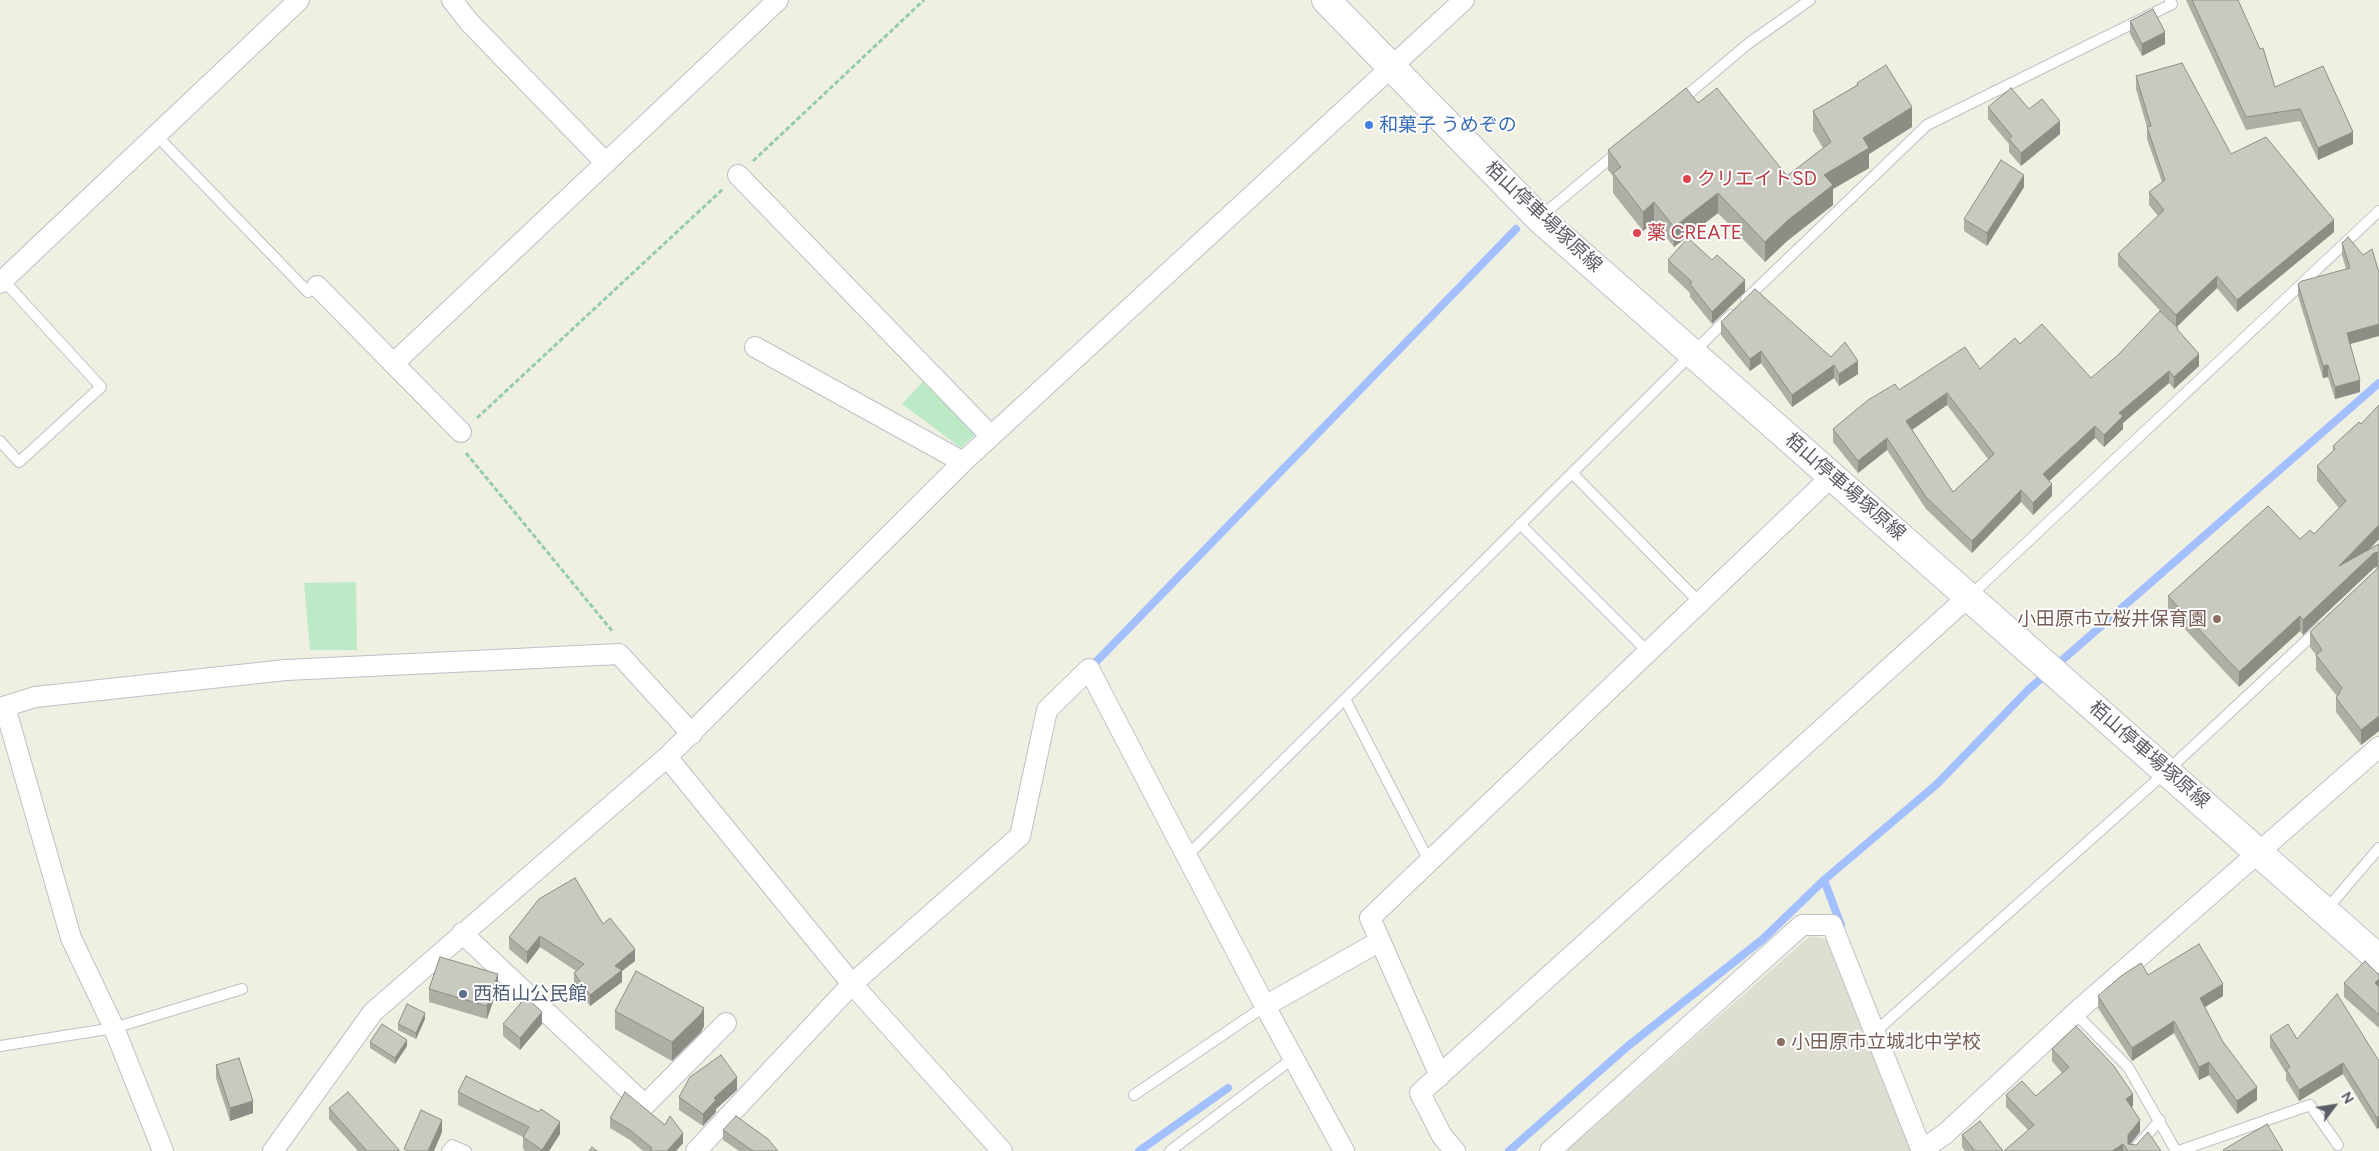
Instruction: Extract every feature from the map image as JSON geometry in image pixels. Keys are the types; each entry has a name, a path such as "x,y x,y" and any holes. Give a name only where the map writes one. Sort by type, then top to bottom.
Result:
{"main road":[{"name":"栢山停車場塚原線","path":"1326,0 1539,218 2260,852 2379,959"}],"street":[{"path":"1,282 299,0"},
{"path":"452,0 469,22 606,162"},
{"path":"394,363 778,0"},
{"path":"273,1151 373,1012 692,734 963,462 1392,69 1464,0"},
{"path":"738,174 991,436"},
{"path":"317,286 461,432"},
{"path":"755,347 963,462"},
{"path":"1440,1076 1370,918 1832,476"},
{"path":"1455,1151 1442,1136 1420,1093 1969,596"},
{"path":"163,1151 114,1028 71,938 2,707 35,697 286,670 619,654 692,734"},
{"path":"696,1151 852,984 1020,836 1046,710 1090,669 1292,1059 1344,1151"},
{"path":"1550,1151 1802,925 1832,925 1922,1151 1945,1134 2075,1013 2379,746"},
{"path":"667,757 852,984 1002,1151"},
{"path":"462,933 645,1105 726,1023"},
{"path":"1265,1006 1380,941"}],"lane":[{"path":"1674,106 1749,43 1810,0"},
{"path":"1188,856 1693,352 1927,125 2172,4 2170,0"},
{"path":"156,135 308,292 317,286"},
{"path":"1539,218 1629,143"},
{"path":"1969,596 2379,211"},
{"path":"0,441 19,462 101,386 1,282"},
{"path":"1572,473 1700,603"},
{"path":"1520,524 1648,652"},
{"path":"1875,1032 2167,771 2330,619"},
{"path":"1345,699 1429,861"},
{"path":"2326,911 2379,848"},
{"path":"0,1046 114,1028 242,989"},
{"path":"1134,1095 1265,1006"},
{"path":"2075,1013 2128,1067 2178,1151 2310,1105 2338,1145"},
{"path":"1170,1151 1292,1059"},
{"path":"2133,1151 2160,1120"},
{"path":"447,1151 452,1145 466,1151"}],"path":[{"path":"619,654 613,632 454,438 924,0"}],"shaded area":[{"name":"小田原市立城北中学校","path":"1810,936 1831,940 1912,1151 1566,1151"}],"green space":[{"path":"925,379 977,433 961,448 902,404"},
{"path":"356,582 357,650 310,650 304,583"}],"building":[{"path":"2192,0 2238,0 2260,49 2263,48 2275,87 2323,66 2353,132 2318,148 2300,109 2246,117"},
{"path":"2153,9 2165,32 2142,44 2130,21"},
{"path":"2182,63 2231,154 2266,137 2334,220 2237,300 2217,276 2176,315 2118,254 2164,210 2149,192 2165,180 2147,127 2151,126 2136,76"},
{"path":"1886,65 1912,107 1863,138 1869,148 1824,175 1833,185 1787,221 1765,242 1718,193 1674,227 1654,202 1643,212 1613,173 1621,167 1608,150 1686,88 1698,103 1717,88 1787,176 1831,142 1813,111 1858,85 1857,83"},
{"path":"2011,88 2029,109 2042,99 2060,121 2021,153 2009,139 2012,136 1988,107"},
{"path":"2001,160 2024,175 1987,233 1964,219"},
{"path":"2348,237 2363,255 2372,249 2379,273 2379,324 2347,333 2360,380 2335,387 2328,365 2323,366 2298,284 2302,281 2350,268 2342,243"},
{"path":"1688,238 1712,260 1717,255 1745,280 1712,312 1690,284 1692,282 1668,260"},
{"path":"1755,289 1831,357 1845,342 1858,361 1839,374 1834,365 1792,395 1761,351 1750,359 1721,322"},
{"path":"2160,311 2178,328 2199,354 2174,377 2169,371 2119,413 2123,416 2104,435 2095,426 2043,474 2052,484 2033,503 2021,490 1972,541 1926,497 1887,438 1858,461 1833,429 1868,400 1895,384 1899,390 1965,347 1980,369 2015,338 2020,344 2042,324 2091,378 2118,355","holes":["1947,393 1994,454 1953,492 1906,421"]},
{"path":"2379,405 2379,525 2339,566 2379,544 2379,552 2374,553 2303,620 2300,616 2239,672 2168,596 2268,506 2300,539 2310,530 2314,534 2346,501 2317,466 2335,449 2333,446 2359,422 2361,424"},
{"path":"2379,567 2379,716 2361,730 2336,698 2342,688 2316,655 2322,650 2310,632"},
{"path":"575,878 603,924 610,918 635,949 615,966 622,970 590,995 574,973 584,964 540,936 527,952 509,937 539,899"},
{"path":"2199,944 2223,984 2200,998 2223,1042 2257,1087 2237,1101 2209,1062 2199,1067 2174,1021 2132,1048 2098,996 2121,976 2141,963 2148,975"},
{"path":"440,957 498,974 487,1006 429,989"},
{"path":"2365,961 2379,975 2379,979 2375,983 2379,987 2379,1015 2344,983"},
{"path":"636,971 704,1008 701,1014 672,1042 615,1011"},
{"path":"2337,994 2379,1061 2379,1116 2377,1118 2343,1063 2299,1090 2286,1069 2290,1067 2270,1036 2288,1024 2297,1039"},
{"path":"526,997 542,1012 520,1038 503,1024"},
{"path":"407,1004 425,1013 416,1033 398,1024"},
{"path":"382,1024 407,1040 395,1058 370,1042"},
{"path":"2076,1026 2113,1065 2133,1094 2126,1099 2140,1120 2128,1135 2128,1144 2136,1145 2148,1132 2161,1151 2128,1151 2123,1144 2112,1151 2004,1151 2034,1125 2006,1095 2022,1081 2036,1096 2069,1067 2052,1049"},
{"path":"721,1055 737,1077 714,1098 716,1100 703,1114 679,1097 690,1077"},
{"path":"239,1058 253,1101 230,1108 216,1065"},
{"path":"466,1076 539,1112 541,1109 560,1122 542,1150 523,1137 529,1127 458,1092"},
{"path":"348,1092 399,1151 367,1151 329,1108"},
{"path":"625,1092 665,1125 670,1116 683,1133 667,1151 650,1151 652,1148 630,1130 610,1118"},
{"path":"421,1110 442,1120 428,1151 408,1151 404,1149"},
{"path":"736,1116 768,1139 778,1151 753,1151 723,1130"},
{"path":"1980,1121 2003,1151 1975,1151 1962,1135"},
{"path":"2267,1124 2283,1151 2223,1150"},
{"path":"592,1147 597,1151 589,1151"}],"waterway":[{"path":"1097,670 1094,664 1516,229"},
{"path":"1509,1151 1628,1046 1763,939 1824,880 1937,784 2028,690 2379,383"},
{"path":"1824,880 1841,925"},
{"path":"1139,1151 1228,1088"}],"place":[{"name":"和菓子 うめぞの","path":"1369,125"},
{"name":"クリエイトSD","path":"1687,179"},
{"name":"薬 CREATE","path":"1637,233"},
{"name":"小田原市立桜井保育園","path":"2217,619"},
{"name":"西栢山公民館","path":"463,994"},
{"name":"小田原市立城北中学校","path":"1781,1042"}]}
